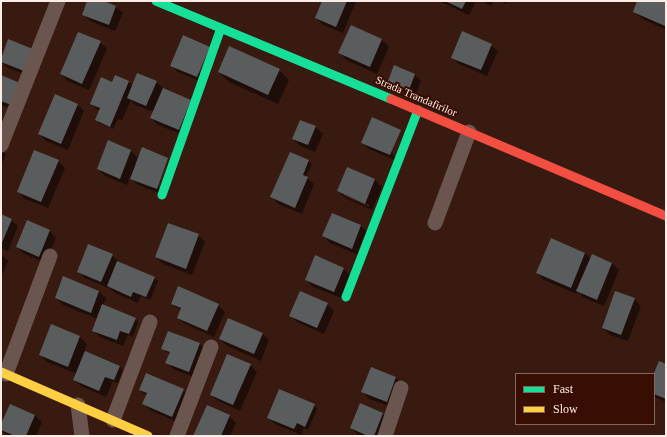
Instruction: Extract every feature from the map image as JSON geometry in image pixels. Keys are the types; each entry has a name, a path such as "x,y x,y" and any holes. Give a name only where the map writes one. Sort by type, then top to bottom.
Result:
{"street":[{"path":"1,144 58,1"},
{"name":"Strada Trandafirilor","path":"156,1 178,5 221,28 666,216"},
{"path":"162,195 221,28"},
{"path":"346,297 418,110"},
{"path":"435,223 469,132"},
{"path":"50,256 3,373 148,436"},
{"path":"113,420 150,322"},
{"path":"177,436 211,347"},
{"path":"385,436 401,388"},
{"path":"78,405 82,436"}],"building":[{"path":"87,1 104,1 116,6 109,25 82,15"},
{"path":"322,1 347,1 336,27 315,18"},
{"path":"445,1 466,1 462,9"},
{"path":"637,1 666,1 665,26 633,12"},
{"path":"351,25 382,39 370,67 338,53"},
{"path":"462,31 492,44 481,70 451,58"},
{"path":"78,32 101,41 82,84 60,74"},
{"path":"183,35 210,47 197,77 170,66"},
{"path":"8,39 33,49 24,71 1,62"},
{"path":"229,46 280,69 268,95 218,72"},
{"path":"394,65 415,74 409,90 388,81"},
{"path":"137,73 157,81 146,106 127,98"},
{"path":"1,75 20,83 11,105 1,101"},
{"path":"115,75 129,81 110,127 95,120 100,108 90,104 101,77 112,82"},
{"path":"163,88 191,100 179,130 150,118"},
{"path":"55,94 78,104 61,144 38,134"},
{"path":"372,117 401,130 390,155 361,143"},
{"path":"300,120 316,126 308,145 292,139"},
{"path":"108,140 131,150 120,179 97,169"},
{"path":"142,147 168,158 157,189 130,179"},
{"path":"34,150 59,160 41,202 17,192"},
{"path":"290,152 309,160 303,175 308,177 295,208 270,197"},
{"path":"347,167 375,179 365,204 337,191"},
{"path":"332,213 361,225 352,249 322,236"},
{"path":"1,214 12,219 1,245"},
{"path":"27,220 50,230 39,257 16,247"},
{"path":"168,223 199,234 186,269 155,257"},
{"path":"551,238 585,253 571,288 536,273"},
{"path":"88,244 113,254 101,282 77,272"},
{"path":"592,254 612,263 597,300 576,291"},
{"path":"315,255 344,268 334,292 305,280"},
{"path":"117,261 155,277 146,297 133,292 131,297 107,286"},
{"path":"63,276 99,291 91,313 55,298"},
{"path":"178,286 219,304 207,331 177,318 181,308 171,304"},
{"path":"300,291 328,303 317,328 289,316"},
{"path":"615,291 635,298 621,335 602,328"},
{"path":"102,304 136,318 129,334 120,331 117,340 92,331"},
{"path":"228,318 263,333 254,354 219,339"},
{"path":"51,324 80,336 68,367 39,355"},
{"path":"168,331 200,343 189,372 165,363 170,352 161,349"},
{"path":"85,351 120,366 114,380 105,377 99,391 73,380"},
{"path":"227,354 251,364 233,405 210,395"},
{"path":"659,361 666,364 666,399 655,394 654,373"},
{"path":"371,367 396,377 387,402 361,392"},
{"path":"146,373 184,389 172,417 142,404 147,393 139,390"},
{"path":"279,389 315,404 305,427 297,423 294,429 267,418"},
{"path":"360,403 383,413 374,436 368,436 350,428"},
{"path":"10,404 35,415 26,436 15,436 1,430 1,424"},
{"path":"207,405 230,415 221,436 193,436"}],"traffic: fast":[{"path":"156,1 391,99"},
{"path":"162,195 221,28"},
{"path":"346,297 418,110"}],"traffic: slow":[{"path":"1,372 148,436"}],"traffic: jam":[{"path":"391,99 666,216"}]}
